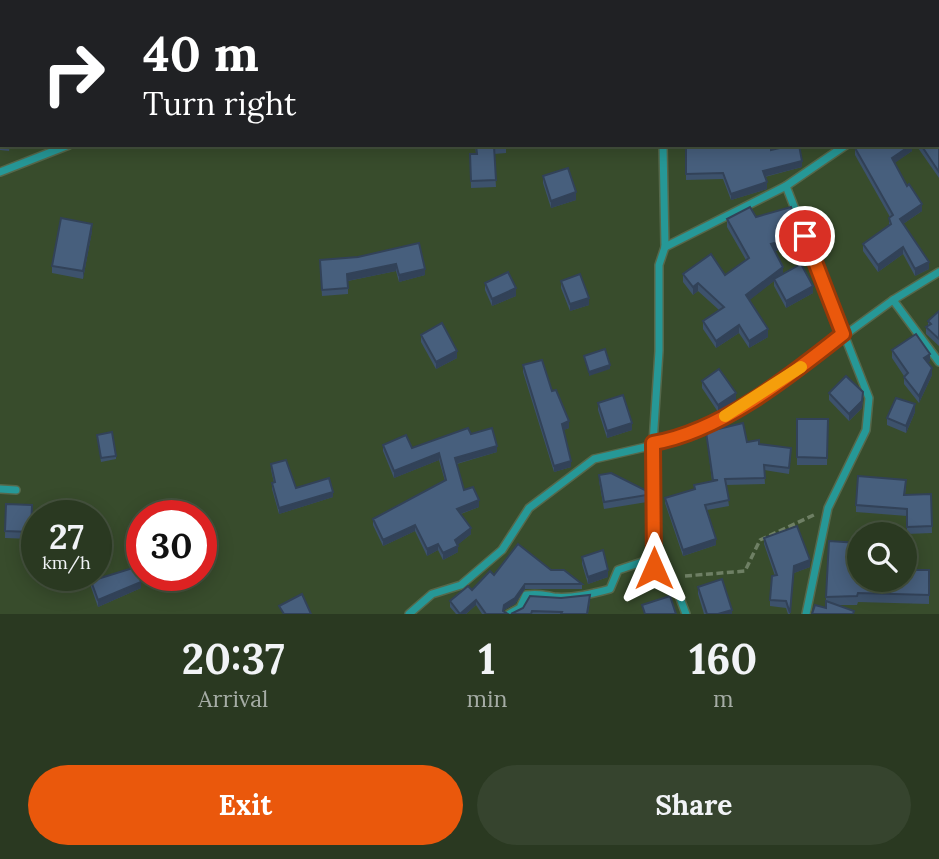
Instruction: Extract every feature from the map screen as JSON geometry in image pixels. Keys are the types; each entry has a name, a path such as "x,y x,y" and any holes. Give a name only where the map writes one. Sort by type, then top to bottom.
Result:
{"street":[{"path":"0,172 64,147"},
{"path":"663,147 665,247 659,265 660,351 653,443 654,568 672,577 686,614"},
{"path":"665,247 786,186 843,147"},
{"path":"786,186 869,398 866,430 828,508 806,614"},
{"path":"409,614 432,594 461,585 502,550 528,508 594,459 653,443 680,439 711,425 809,361 893,300 939,272"},
{"path":"893,300 939,362"},
{"path":"0,489 16,490"},
{"path":"509,614 520,608 526,595 541,592 555,597 584,597 610,589 618,570 654,558"}],"path":[{"path":"672,577 745,571 760,540 828,508"}],"building":[{"path":"476,147 494,147 496,180 471,181 470,154 477,154"},
{"path":"771,147 771,150 799,147 802,161 763,171 767,182 731,194 723,173 686,174 686,148"},
{"path":"908,147 892,158 907,186 909,184 922,204 900,219 929,262 915,269 903,247 878,265 863,244 891,224 889,218 893,215 855,148"},
{"path":"922,147 939,147 939,172"},
{"path":"568,168 576,192 551,201 543,176"},
{"path":"750,207 756,217 791,207 800,236 771,244 783,267 746,295 768,329 749,341 739,325 716,341 703,321 724,307 698,283 693,287 683,274 711,254 725,275 749,258 727,219"},
{"path":"61,218 92,224 83,271 52,266"},
{"path":"419,243 425,269 399,275 396,264 347,274 348,288 322,290 320,260 358,257"},
{"path":"801,264 813,286 786,301 774,279"},
{"path":"508,272 516,288 492,299 485,283"},
{"path":"580,274 589,298 570,304 561,281"},
{"path":"939,311 939,339 926,327 931,324 928,321"},
{"path":"442,323 457,351 436,362 421,335"},
{"path":"916,334 930,354 924,358 932,368 919,396 904,377 908,373 892,350"},
{"path":"605,349 610,365 589,372 584,356"},
{"path":"542,360 552,391 556,390 569,421 562,424 571,461 554,466 523,365"},
{"path":"719,369 736,393 718,405 702,381"},
{"path":"846,376 863,392 862,401 849,414 829,393"},
{"path":"623,395 632,423 607,431 598,403"},
{"path":"896,398 915,404 906,426 887,418"},
{"path":"797,419 828,419 827,458 797,457"},
{"path":"743,423 747,442 759,440 759,444 791,448 789,468 764,465 765,478 725,479 729,500 705,505 716,539 683,550 665,498 695,489 694,485 718,480 713,480 706,432"},
{"path":"468,428 471,434 492,428 497,446 455,458 464,490 473,487 479,500 457,509 471,528 455,540 458,546 443,553 438,544 427,549 415,525 383,540 373,519 446,480 439,453 394,471 383,445 406,435 412,448"},
{"path":"112,432 116,456 101,458 97,435"},
{"path":"286,460 296,488 329,478 333,492 279,508 272,483 275,482 271,464"},
{"path":"611,473 647,491 647,495 604,502 599,475"},
{"path":"858,476 906,480 904,495 931,494 932,526 917,527 917,522 907,522 907,509 856,505"},
{"path":"6,504 21,505 21,532 5,531"},
{"path":"797,526 810,560 794,566 790,613 786,601 770,600 772,576 777,575 764,538"},
{"path":"829,541 847,542 847,592 917,592 917,570 929,570 929,595 858,593 857,596 826,597"},
{"path":"518,544 551,570 564,570 582,584 525,584 515,598 504,605 503,611 508,614 486,614 476,600 460,614 450,601 468,586 472,590 490,571 494,575"},
{"path":"603,550 608,570 588,577 582,557"},
{"path":"126,570 126,588 98,600 95,591 112,591 112,574"},
{"path":"722,579 732,610 707,614 698,587"},
{"path":"302,594 311,614 284,614 279,606"},
{"path":"590,595 587,614 532,611 531,614 511,614 523,608 530,596 561,598"},
{"path":"670,596 676,614 645,614 642,605"},
{"path":"826,601 854,611 853,614 812,614 815,605 826,608"}],"slow traffic":[{"path":"725,416 801,367"}],"route":[{"path":"654,568 653,443 680,439 711,425 809,361 843,334 805,236"}]}
